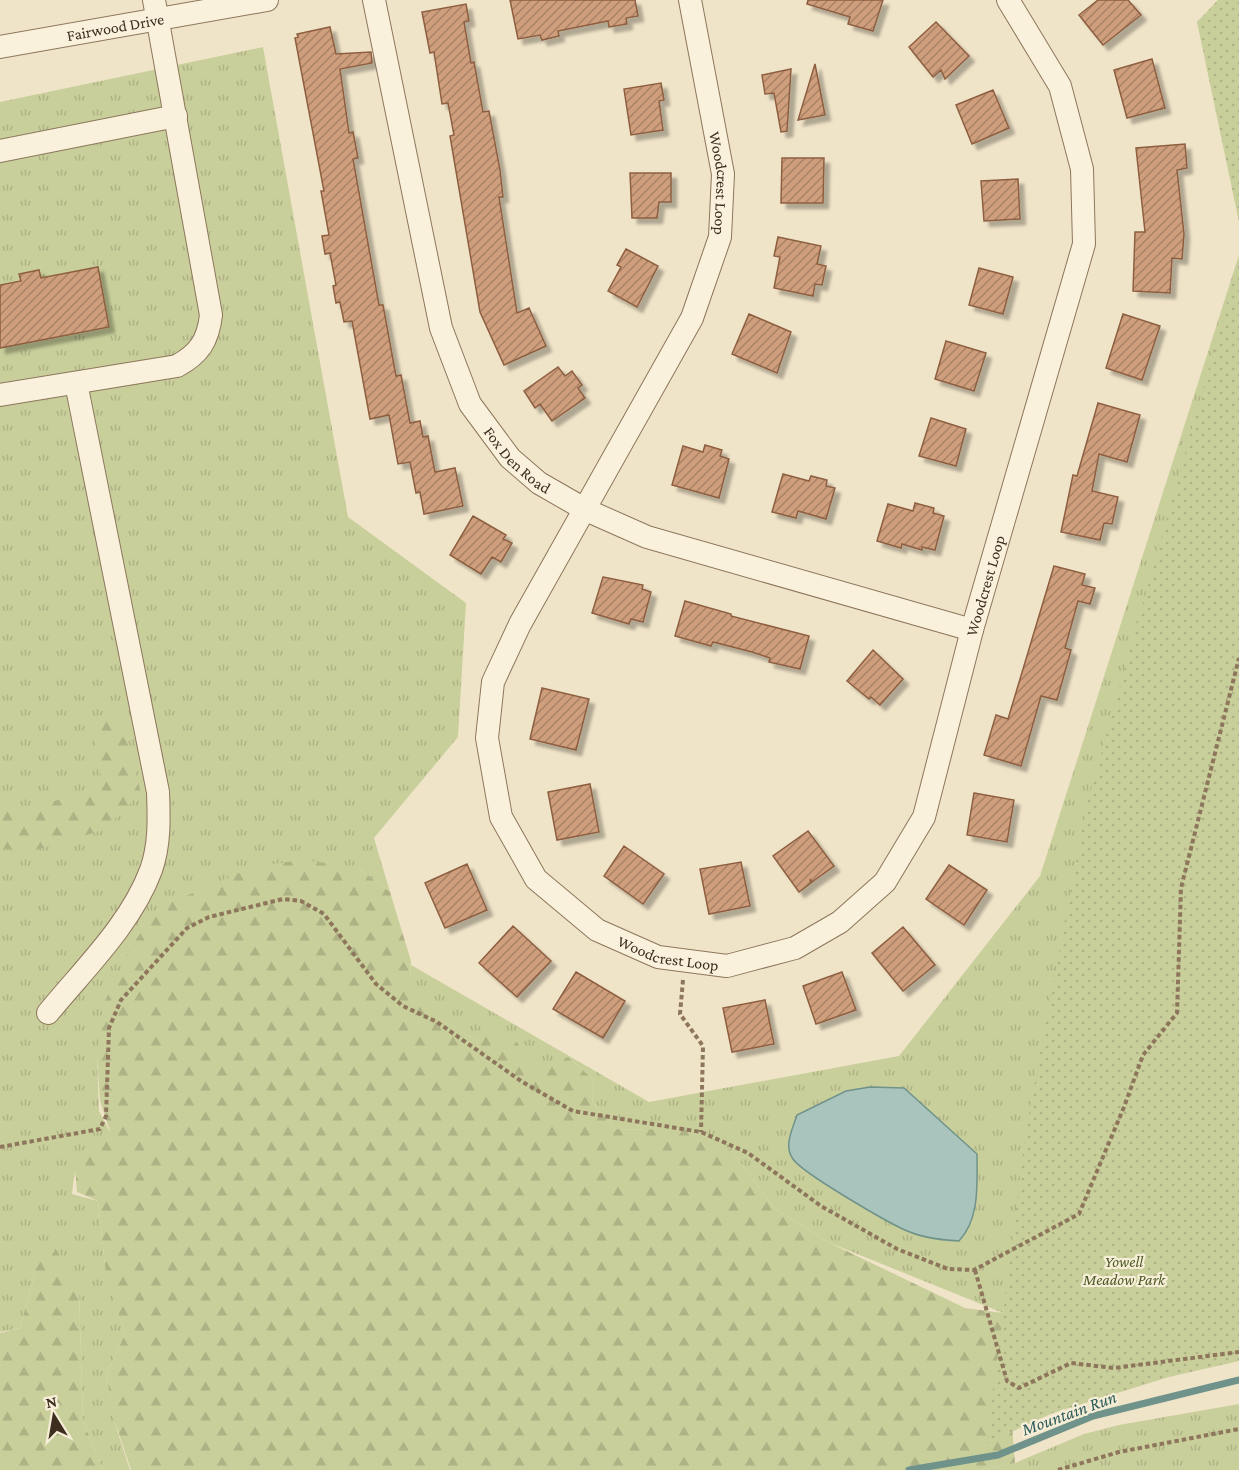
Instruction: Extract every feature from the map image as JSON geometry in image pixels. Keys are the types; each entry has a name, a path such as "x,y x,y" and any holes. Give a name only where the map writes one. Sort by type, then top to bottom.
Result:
{"street":[{"name":"Fairwood Drive","path":"0,47 155,9 267,0"},
{"name":"Fox Den Road","path":"374,0 441,328 470,404 510,458 539,483 586,510 647,537 972,630"},
{"name":"Woodcrest Loop","path":"690,0 723,174 720,237 692,318 520,624 493,682 487,738 501,817 536,879 597,930 658,957 727,966 795,948 840,922 885,882 924,817 972,630 1084,244 1082,169 1060,86 1008,0"},
{"path":"0,395 177,366 191,358 208,334 212,315 155,9"},
{"path":"0,151 176,116"},
{"path":"48,1013 131,907 150,870 159,822 158,792 76,383"}],"path":[{"path":"0,1147 100,1129 106,1116 110,1028 121,1000 187,928 209,917 283,899 302,902 324,914 376,984 403,1006 437,1022 521,1081 573,1111 701,1132 748,1153 820,1206 897,1249 948,1269 974,1270 1079,1214 1124,1107 1143,1054 1177,1013 1181,888 1239,658"},
{"path":"685,961 680,1014 703,1046 701,1132"},
{"path":"974,1270 1007,1381 1019,1388 1071,1364 1114,1368 1239,1352"},
{"path":"1058,1470 1119,1452 1239,1429"}],"green space":[{"path":"1218,0 1239,0 1239,222 1197,22"},
{"path":"263,47 348,517 466,603 458,737 374,838 390,892 357,867 97,1056 99,1111 110,1132 82,1157 78,1164 72,1194 98,1201 105,1265 125,1334 106,1375 117,1430 130,1470 103,1470 83,1421 79,1291 35,1273 20,1328 0,1332 0,102"},
{"path":"1239,255 1239,269 1003,1313 830,1243 775,1209 731,1150 647,1130 615,1129 592,1102 594,1080 568,1057 537,1071 514,1038 478,1041 408,1000 411,965 649,1102 899,1056 1040,876"},
{"name":"Yowell Meadow Park","path":"1239,260 1239,1361 1169,1377 1053,1413 987,1443 1026,1129 1087,804"},
{"path":"95,719 118,721 127,741 141,793 103,830 29,852 0,848 0,801 29,810 103,784 96,753"},
{"path":"301,860 357,867 390,892 411,961 409,1000 478,1041 493,1030 514,1038 537,1070 568,1057 594,1080 592,1102 615,1129 647,1130 695,1124 731,1150 775,1209 830,1243 965,1308 1003,1313 1015,1463 981,1470 131,1470 115,1422 106,1375 125,1334 106,1275 98,1201 77,1192 75,1166 85,1152 110,1131 100,1101 97,1056 103,1005 132,945 160,907 253,867"},
{"path":"53,1244 79,1291 83,1421 103,1470 0,1470 0,1333 20,1328 35,1273 30,1260"},
{"path":"1239,1404 1239,1470 981,1470 1015,1463 1084,1434 1119,1425"}],"water":[{"path":"870,1087 904,1088 977,1154 977,1189 974,1212 966,1232 959,1241 931,1238 905,1230 828,1186 800,1166 790,1154 791,1131 797,1115 846,1091"}],"building":[{"path":"510,0 635,0 638,16 626,18 627,24 609,27 608,21 558,31 559,36 542,40 540,35 518,39"},
{"path":"808,0 883,0 873,31 848,24 850,17 807,4"},
{"path":"1098,0 1128,0 1141,15 1103,45 1079,15"},
{"path":"466,4 469,21 464,22 471,63 474,62 483,112 489,111 500,170 503,197 499,197 517,313 529,308 546,346 504,365 480,312 450,136 454,135 448,103 442,104 434,52 430,53 422,12"},
{"path":"936,22 969,56 945,79 941,70 933,77 909,47"},
{"path":"330,27 336,54 371,52 372,63 340,69 349,133 353,132 358,158 353,159 379,305 383,305 396,376 401,375 410,423 420,421 423,437 428,436 435,472 455,468 463,506 424,514 420,492 416,493 410,462 398,464 389,415 370,419 352,321 344,322 340,302 336,303 333,286 336,285 330,253 325,254 322,236 329,235 321,191 324,191 295,38 298,37 297,34"},
{"path":"1152,59 1165,108 1127,118 1114,70"},
{"path":"815,64 825,115 798,120"},
{"path":"791,69 787,131 781,132 774,93 765,94 762,75"},
{"path":"661,83 664,100 659,101 663,130 631,135 624,89"},
{"path":"993,90 1009,128 972,144 956,105"},
{"path":"1185,144 1187,168 1177,170 1184,234 1182,259 1172,258 1170,293 1133,291 1135,232 1145,232 1136,148"},
{"path":"782,158 824,158 823,203 781,203"},
{"path":"630,173 671,173 671,202 659,202 657,218 632,218"},
{"path":"1018,179 1020,219 984,221 981,181"},
{"path":"778,237 821,246 817,264 826,266 822,285 815,284 813,296 774,288 780,257 774,256"},
{"path":"626,249 658,266 637,307 608,291 621,267 617,265"},
{"path":"98,267 109,327 0,348 0,285 21,281 19,274 39,270 41,278"},
{"path":"979,268 1013,277 1003,314 969,305"},
{"path":"749,314 791,332 777,373 732,354"},
{"path":"1123,314 1160,326 1142,380 1106,368"},
{"path":"946,341 986,353 974,391 935,379"},
{"path":"558,367 565,376 572,371 582,385 578,388 585,398 552,421 540,404 535,408 524,391"},
{"path":"1098,403 1140,415 1127,462 1099,454 1092,491 1118,497 1112,524 1104,523 1100,540 1061,532 1073,475 1077,476"},
{"path":"931,418 966,429 956,466 919,456"},
{"path":"705,445 722,450 720,456 729,459 719,498 672,485 683,446 703,452"},
{"path":"783,474 809,481 811,476 827,480 826,486 835,488 826,519 798,511 796,518 772,512"},
{"path":"915,503 934,508 933,513 944,516 935,550 922,547 922,550 902,544 901,548 877,541 888,504 913,511"},
{"path":"473,516 506,535 503,539 512,543 501,562 492,557 481,574 450,555"},
{"path":"1054,566 1085,574 1082,585 1095,588 1090,604 1078,601 1065,648 1071,650 1057,700 1041,696 1021,766 984,755 996,715 1008,719"},
{"path":"603,577 643,585 642,589 651,592 643,622 631,619 629,624 592,613"},
{"path":"685,601 731,614 731,616 809,636 800,669 769,662 770,658 752,652 713,642 711,646 675,636"},
{"path":"873,650 903,679 880,705 847,681"},
{"path":"542,688 589,699 576,750 530,739"},
{"path":"590,784 599,832 557,840 548,792"},
{"path":"974,793 1014,800 1007,842 967,835"},
{"path":"808,831 834,866 812,882 810,879 811,883 799,892 773,856"},
{"path":"624,846 664,874 643,904 604,876"},
{"path":"741,862 750,906 709,914 700,869"},
{"path":"467,864 487,910 445,928 425,883"},
{"path":"949,865 987,890 964,925 926,899"},
{"path":"513,926 551,961 517,997 479,963"},
{"path":"903,927 935,965 903,991 872,953"},
{"path":"576,972 625,1001 603,1038 553,1009"},
{"path":"842,972 856,1010 816,1024 803,986"},
{"path":"765,1000 774,1044 732,1052 723,1008"}],"waterway":[{"name":"Mountain Run","path":"909,1470 998,1455 1093,1416 1239,1380"}]}
